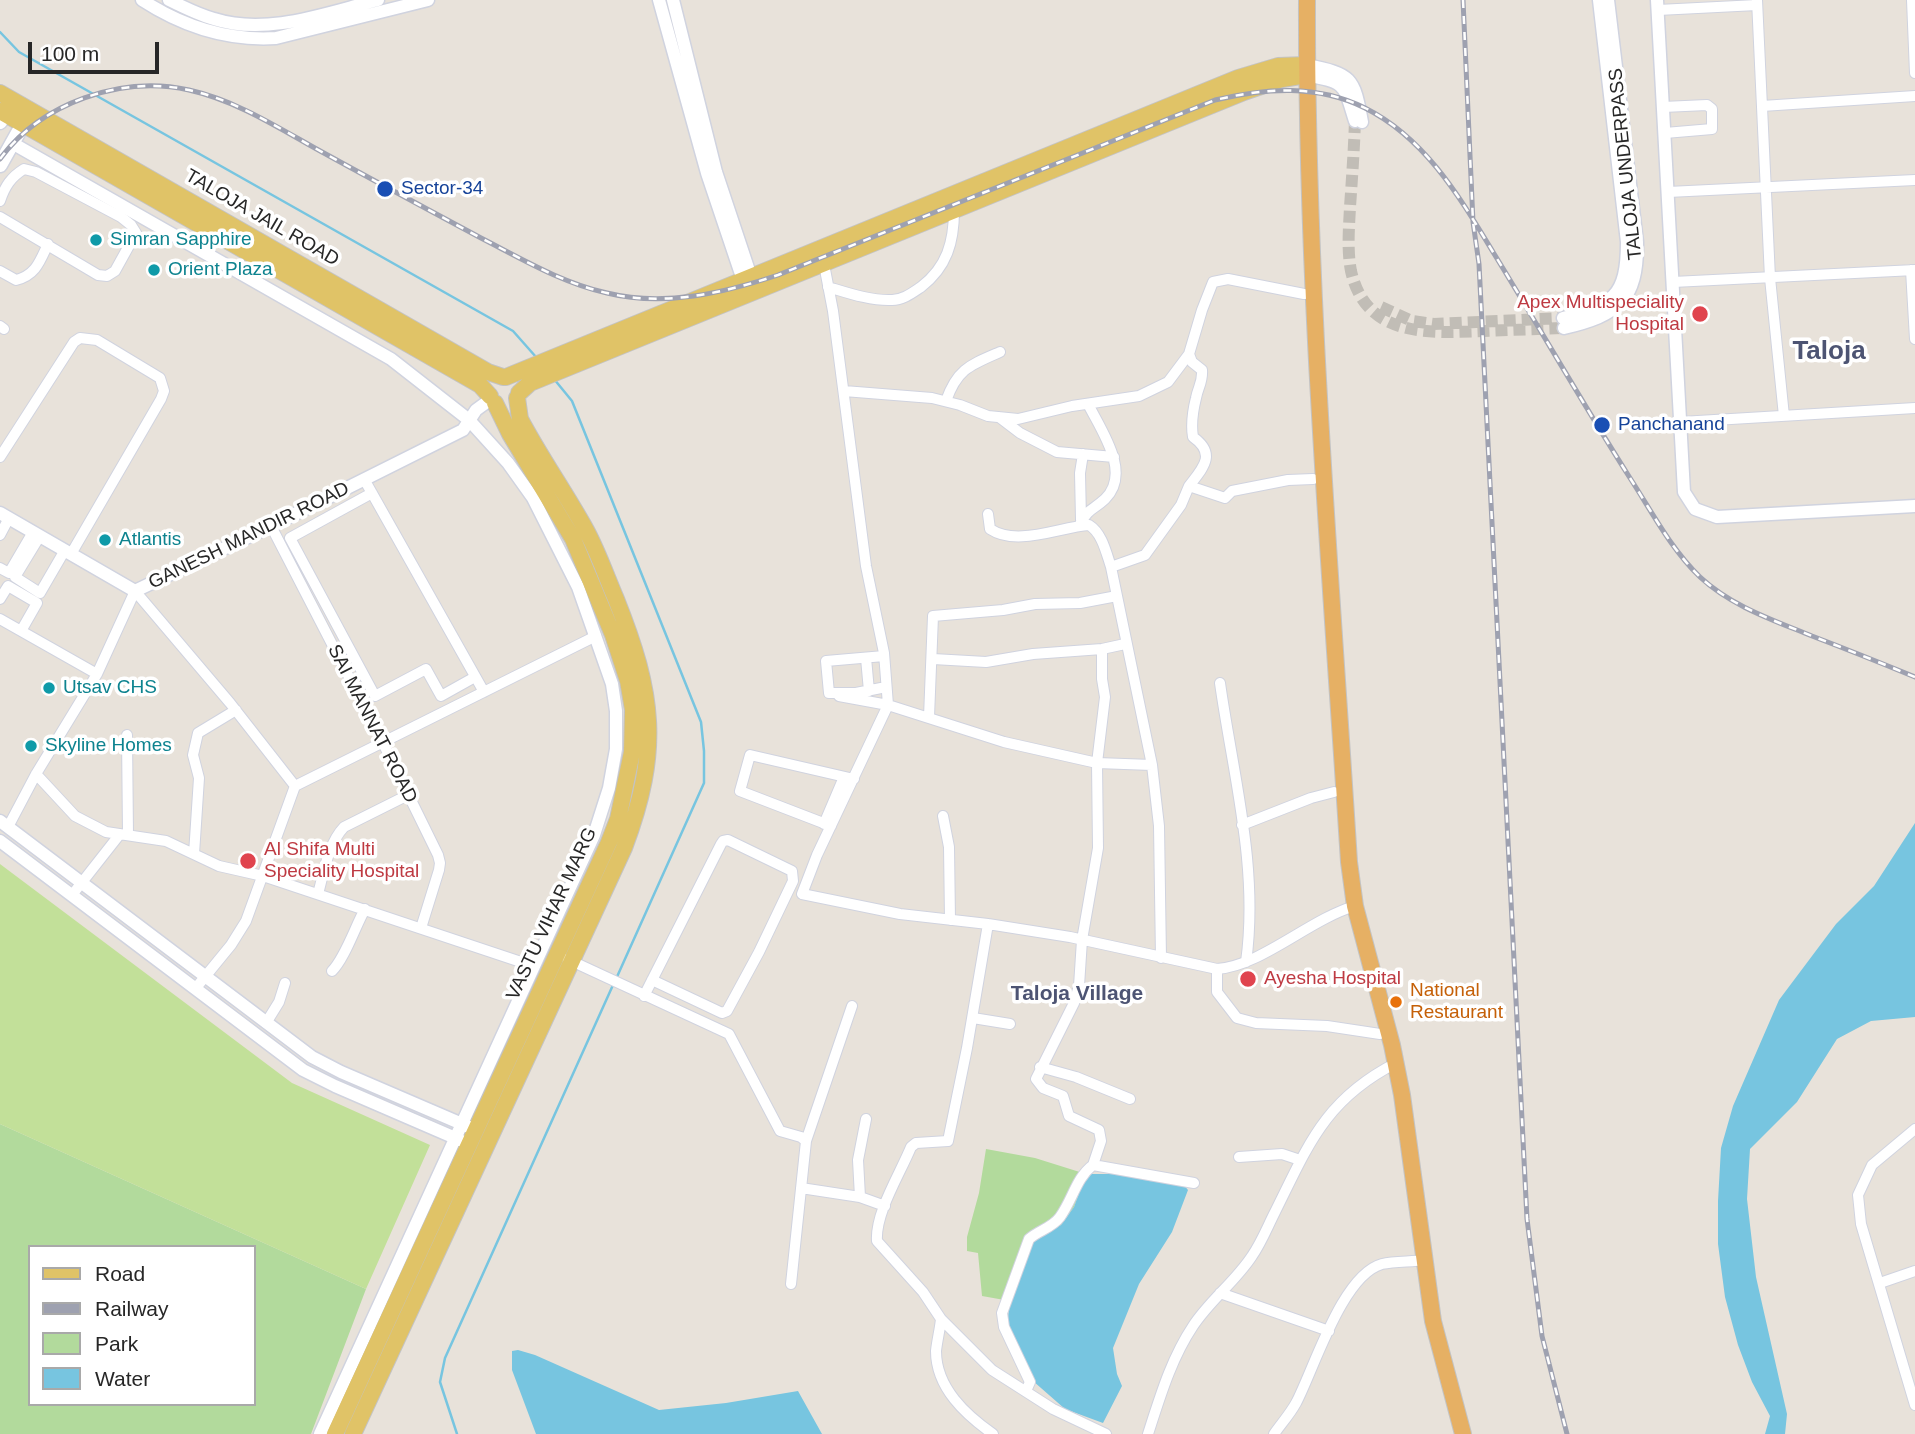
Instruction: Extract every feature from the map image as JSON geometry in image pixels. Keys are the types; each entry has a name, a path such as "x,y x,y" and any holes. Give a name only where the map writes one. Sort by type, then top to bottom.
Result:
{"highway":[{"path":"1296,0 1307,141 1322,452 1350,908 1354,948 1391,1066"},
{"path":"1307,0 1296,128 1313,479 1339,864 1391,1066 1419,1261 1423,1323 1451,1434"},
{"path":"1419,1261 1462,1434"}],"main road":[{"path":"1301,70 954,211 822,256 747,279 545,368 509,405 500,406 492,399 491,385 495,380 545,368 822,256 1238,78 1269,68 1301,70"},
{"name":"TALOJA JAIL ROAD","path":"0,93 488,372 504,377"},
{"path":"0,165 23,124 21,105 1,116"},
{"name":"TALOJA JAIL ROAD","path":"1,116 23,124 480,385 492,399"},
{"path":"504,377 516,382 518,412 524,426 575,510 601,562 640,665 649,709 648,754 633,824 571,961"},
{"name":"VASTU VIHAR MARG","path":"335,1434 472,1136 571,961 618,819 632,752 633,710 628,681 617,646 580,554 492,399"},
{"path":"353,1434 472,1136"}],"street":[{"path":"142,0 166,16 209,32 259,39 276,38 428,0"},
{"path":"169,0 215,20 257,25 294,22 378,0"},
{"path":"659,0 707,173 747,279"},
{"path":"673,0 716,172 747,279"},
{"name":"TALOJA UNDERPASS","path":"1599,0 1627,242 1627,266 1622,283 1611,299 1563,323 1596,320 1617,307 1632,287 1637,267 1637,242 1608,0"},
{"path":"1912,0 1915,73"},
{"path":"1784,416 1770,278 1757,2 1658,5 1684,492 1695,509 1717,517 1915,506"},
{"path":"1301,70 1342,74 1352,82 1357,93 1359,121"},
{"path":"1762,106 1915,96"},
{"path":"1663,107 1707,105 1712,108 1712,129 1665,133"},
{"path":"12,143 391,359 469,420 508,463 533,498 578,587 609,674 617,736 614,766 594,835 533,966 472,1136 320,1434"},
{"path":"0,201 6,186 15,174 24,169 36,172 121,217 136,233 115,271 107,276 98,275 0,217"},
{"path":"1668,192 1915,180"},
{"path":"828,288 893,301 909,296 934,277 944,263 954,234 954,211"},
{"path":"0,271 16,280 26,277 36,271 48,244"},
{"path":"822,256 844,391 866,566 884,656 888,705 849,778 802,894 900,914 988,924 1083,940 1217,969 1232,968 1246,962 1350,908"},
{"path":"1673,282 1913,270 1915,340"},
{"path":"844,391 932,398 988,416 1018,419 1139,396 1168,382 1189,354 1213,282 1228,279 1304,293"},
{"path":"0,457 74,342 80,338 97,340 160,378 164,391 161,399 40,593 15,577 36,534"},
{"path":"946,401 953,382 967,366 1000,352"},
{"path":"1111,567 1144,555 1152,547 1203,467 1207,452 1203,444 1193,437 1191,426 1195,398 1203,380 1202,370 1192,362 1189,354"},
{"name":"GANESH MANDIR ROAD","path":"4,518 135,591 463,430 480,405 492,399"},
{"path":"1080,524 1087,511 1106,499 1115,483 1114,457 1088,404"},
{"path":"1681,422 1915,408"},
{"path":"998,417 1020,433 1057,452 1114,457"},
{"path":"1080,524 1080,473 1083,454"},
{"path":"364,479 484,692"},
{"path":"1189,486 1225,498 1232,491 1288,480 1313,479"},
{"path":"372,493 290,538 375,696 426,669 441,696 475,677"},
{"path":"988,514 990,529 999,535 1024,535 1080,524 1089,525 1098,533 1111,567 1152,765 1159,826 1161,958"},
{"path":"0,535 4,518"},
{"name":"SAI MANNAT ROAD","path":"271,526 383,743 440,863 421,928"},
{"path":"0,568 9,573 36,534"},
{"path":"0,599 8,586 37,603 22,631"},
{"path":"295,786 236,710 135,591 97,674 4,824 302,1050 330,1067 472,1136"},
{"path":"929,717 935,614 1003,610 1035,604 1080,603 1116,596"},
{"path":"0,619 97,674"},
{"path":"195,989 239,934 295,786 596,636"},
{"path":"933,659 986,662 1125,644"},
{"path":"1026,1391 1030,1382 1004,1326 1002,1313 1005,1300 1029,1240 1053,1225 1060,1217 1084,1172 1093,1165 1101,1140 1099,1130 1069,1116 1063,1097 1043,1088 1036,1079 1074,1003 1079,986 1083,940 1098,848 1097,763 1105,697 1102,649"},
{"path":"884,656 826,661 829,693 869,691 887,687"},
{"path":"866,659 869,691"},
{"path":"1220,683 1239,785 1251,908 1246,962"},
{"path":"839,696 888,705 1004,743 1097,763 1152,765"},
{"path":"194,854 199,778 193,755 198,733 236,710"},
{"path":"72,895 124,834 127,735"},
{"path":"828,825 740,791 750,755 849,778"},
{"path":"36,774 75,816 106,832 166,841 233,871 263,876 533,966"},
{"path":"1242,825 1311,798 1334,792"},
{"path":"318,894 339,832 408,794"},
{"path":"943,816 949,847 950,920"},
{"path":"644,996 652,980 723,841 728,840 792,871 793,881 727,1011 722,1013 652,980"},
{"path":"0,841 313,1076 472,1136"},
{"path":"332,971 341,962 347,943 365,909"},
{"path":"988,924 973,1018 948,1141 916,1143 911,1147 885,1206 876,1231 877,1241 923,1292 941,1319 992,1370 1053,1409 1106,1434"},
{"path":"150,954 161,943"},
{"path":"571,961 729,1034 780,1131 806,1141"},
{"path":"1217,969 1217,992 1237,1018 1256,1023 1327,1026 1380,1034"},
{"path":"266,1023 279,1002 285,983"},
{"path":"791,1284 806,1141 852,1006"},
{"path":"973,1018 1010,1024"},
{"path":"1148,1434 1169,1371 1193,1325 1252,1257 1300,1160 1326,1118 1340,1101 1391,1066"},
{"path":"1040,1067 1076,1077 1130,1099"},
{"path":"860,1196 858,1160 866,1119"},
{"path":"1914,1399 1861,1224 1858,1195 1872,1165 1915,1129"},
{"path":"1239,1157 1282,1154 1300,1160"},
{"path":"1093,1165 1194,1183"},
{"path":"801,1188 860,1196 885,1206"},
{"path":"1274,1434 1295,1405 1350,1290 1365,1274 1380,1264 1419,1261"},
{"path":"1880,1283 1915,1271"},
{"path":"1220,1293 1329,1331"},
{"path":"941,1319 936,1352 939,1369 950,1395 993,1434"}],"green space":[{"path":"0,864 292,1083 430,1145 366,1289 0,1124"},
{"path":"0,1124 366,1289 311,1434 0,1434"},
{"path":"986,1149 1035,1158 1086,1174 1074,1207 1061,1225 1030,1242 1010,1301 982,1296 978,1253 967,1251 967,1237 979,1193"}],"water":[{"path":"1915,823 1915,1017 1871,1021 1837,1039 1797,1102 1750,1149 1747,1199 1756,1277 1787,1414 1785,1434 1765,1434 1770,1416 1752,1382 1738,1345 1725,1297 1718,1244 1721,1148 1733,1106 1779,1000 1836,924 1874,886"},
{"path":"1086,1174 1118,1174 1182,1183 1188,1190 1172,1232 1139,1284 1113,1348 1122,1386 1103,1423 1065,1409 1033,1381 1007,1325 1010,1301 1030,1242 1061,1225 1074,1207"},
{"path":"518,1350 659,1410 726,1403 798,1391 822,1434 536,1434 512,1370 512,1351"}],"waterway":[{"path":"0,32 19,52 513,331 536,357"},
{"path":"554,379 572,401 701,722 704,751 704,783 616,979"},
{"path":"457,1434 440,1382 445,1358 613,985"}],"tunnel":[{"path":"1355,121 1349,255 1351,271 1359,293 1370,309 1385,320 1421,331 1564,328"},
{"path":"1381,307 1412,321 1434,324 1563,318"}],"railway":[{"path":"1463,0 1473,222 1479,264 1527,1219 1542,1336 1567,1434"},
{"path":"0,159 17,139 37,122 84,98 110,90 137,87 163,86 189,90 206,94 253,114 558,277 590,289 650,299 694,296 778,275 1215,100 1291,90 1347,100 1365,108 1406,135 1439,170 1480,231 1662,530 1700,577 1725,596 1753,611 1915,677"}],"place":[{"name":"Sector-34","path":"385,189"},
{"name":"Simran Sapphire","path":"96,240"},
{"name":"Orient Plaza","path":"154,270"},
{"name":"Apex Multispeciality Hospital","path":"1700,314"},
{"name":"Panchanand","path":"1602,425"},
{"name":"Atlantis","path":"105,540"},
{"name":"Utsav CHS","path":"49,688"},
{"name":"Skyline Homes","path":"31,746"},
{"name":"Al Shifa Multi Speciality Hospital","path":"248,861"},
{"name":"Ayesha Hospital","path":"1248,979"},
{"name":"National Restaurant","path":"1396,1002"}],"district":[{"name":"Taloja","path":"1829,352"},
{"name":"Taloja Village","path":"1077,994"}]}
